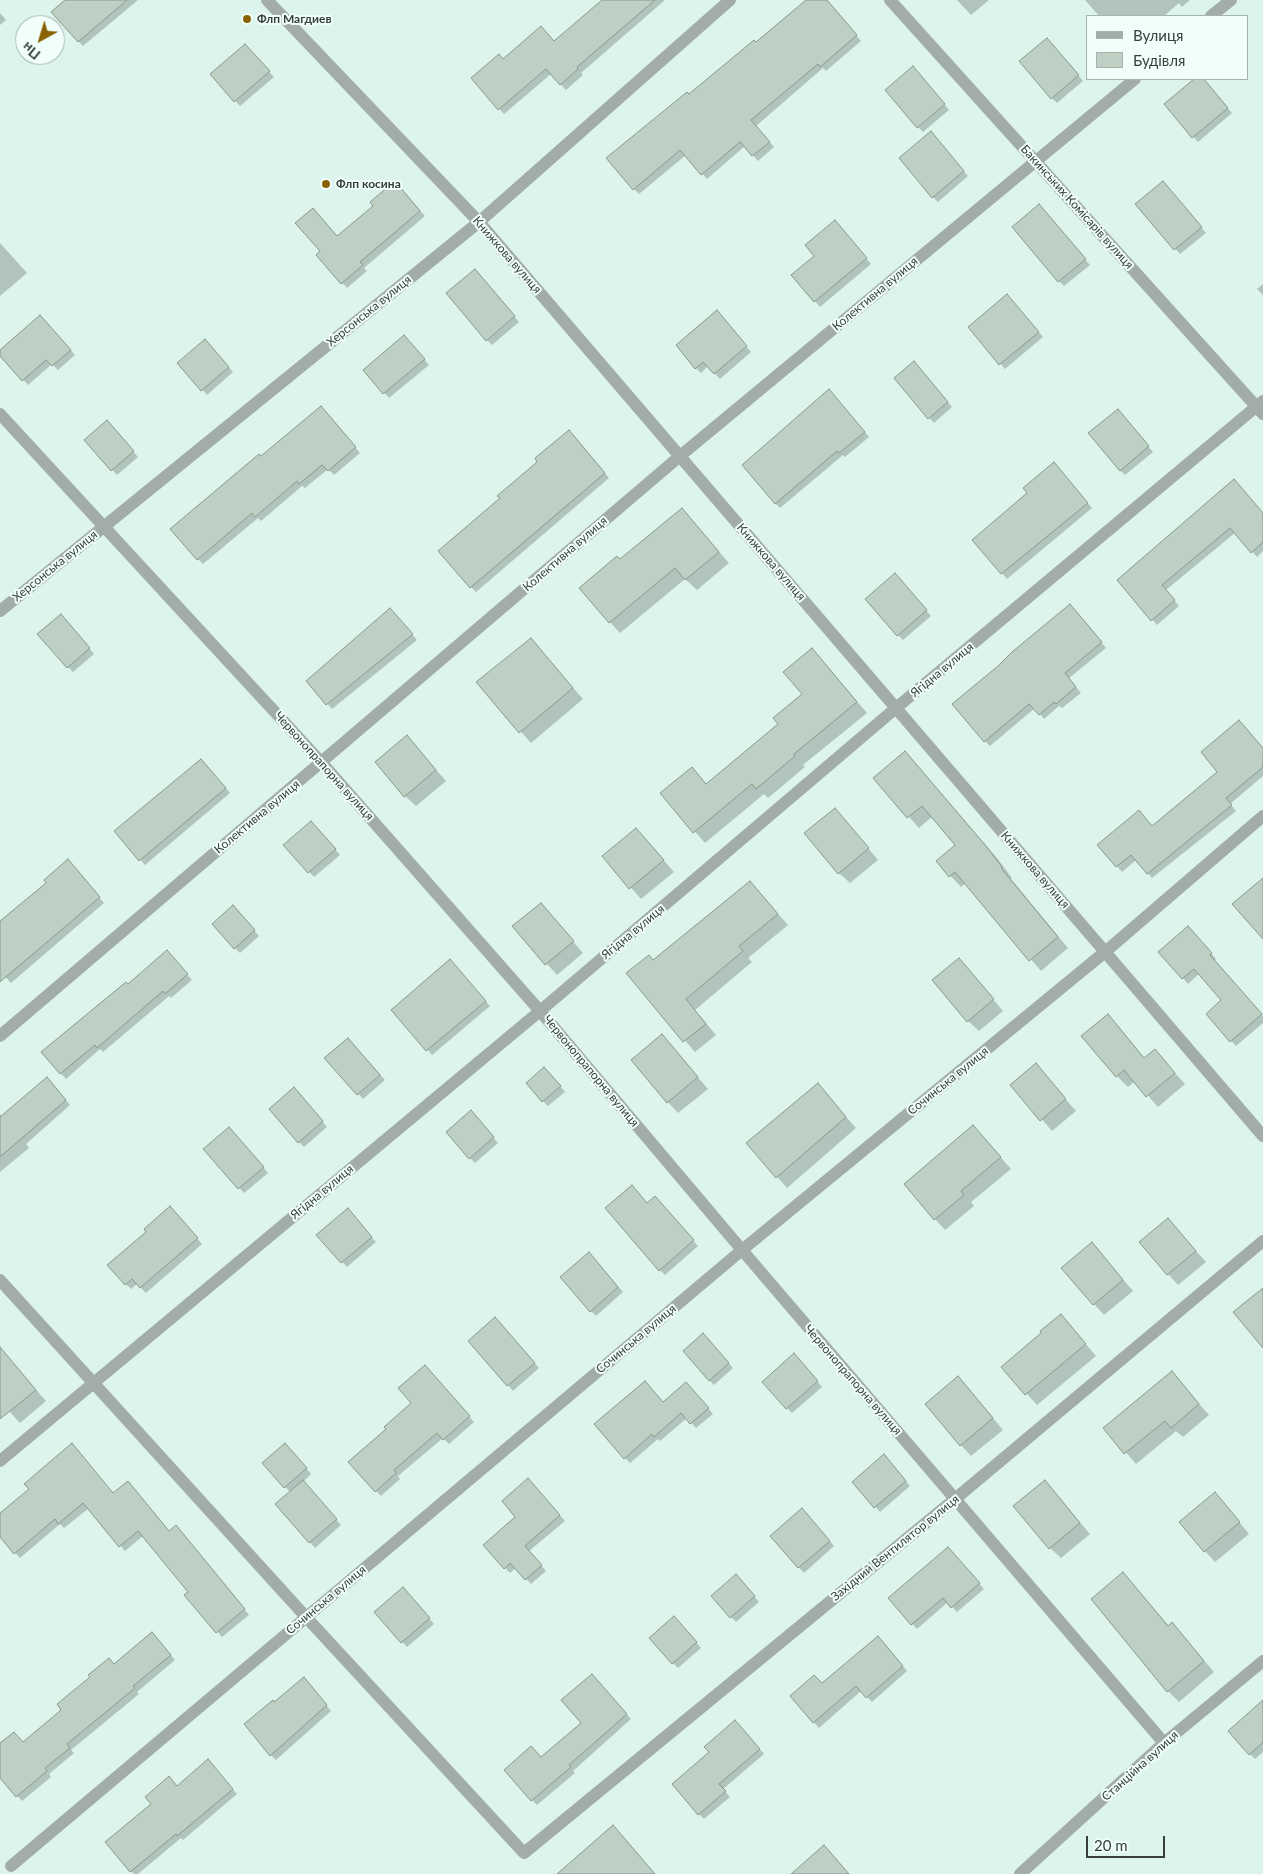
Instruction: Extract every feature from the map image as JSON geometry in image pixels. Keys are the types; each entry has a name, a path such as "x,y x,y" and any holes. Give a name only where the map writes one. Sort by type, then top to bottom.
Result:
{"street":[{"name":"Книжкова вулиця","path":"267,0 479,222 1263,1136"},
{"name":"Херсонська вулиця","path":"0,611 479,222 730,0"},
{"name":"Бакинських Комісарів вулиця","path":"890,0 1261,407"},
{"path":"1212,15 1231,0"},
{"name":"Колективна вулиця","path":"0,1036 680,456 1134,80"},
{"name":"Ягідна вулиця","path":"0,1461 540,1011 896,708 1261,407"},
{"name":"Червонопрапорна вулиця","path":"0,414 321,762 540,1011 1164,1743"},
{"name":"Сочинська вулиця","path":"11,1866 742,1250 1105,952 1263,816"},
{"name":"Західний Вентилятор вулиця","path":"306,1617 524,1852 956,1499 1263,1241"},
{"path":"0,1280 306,1617"},
{"name":"Станційна вулиця","path":"1020,1874 1164,1743 1263,1661"}],"building":[{"path":"65,0 127,0 78,42 65,28 65,15 54,15 51,12"},
{"path":"602,0 655,0 577,67 578,69 560,85 546,69 498,110 471,78 499,54 503,59 541,26 554,41"},
{"path":"806,0 827,0 857,35 820,67 818,64 751,120 770,142 752,156 740,142 701,175 680,150 633,190 606,158 687,92 689,94 754,40 756,42"},
{"path":"1047,38 1079,75 1051,99 1019,61"},
{"path":"245,44 270,71 234,102 210,74"},
{"path":"913,66 945,104 917,128 885,90"},
{"path":"1193,80 1205,80 1228,108 1192,138 1164,104"},
{"path":"931,131 964,171 932,198 899,158"},
{"path":"395,181 420,211 360,262 363,265 341,284 316,255 320,251 295,223 313,208 337,236 373,206 370,202"},
{"path":"1163,181 1202,227 1174,250 1135,204"},
{"path":"1039,204 1086,259 1058,282 1012,227"},
{"path":"835,220 867,258 814,302 791,275 814,256 805,245"},
{"path":"475,269 515,316 486,341 446,293"},
{"path":"1007,294 1039,332 999,365 968,327"},
{"path":"717,310 747,346 714,374 703,362 695,369 676,345"},
{"path":"40,315 71,350 52,366 46,360 22,381 0,356 0,350"},
{"path":"404,335 425,359 383,394 363,370"},
{"path":"205,339 229,367 201,391 177,363"},
{"path":"914,361 948,402 928,419 894,378"},
{"path":"829,389 865,432 839,453 837,451 775,504 742,465"},
{"path":"321,406 356,447 328,471 322,465 299,484 297,481 255,517 252,513 197,560 170,529 259,454 261,456"},
{"path":"1118,409 1149,446 1120,471 1088,433"},
{"path":"107,420 134,451 111,471 84,440"},
{"path":"569,430 605,473 470,588 438,551 500,498 497,496 537,462 535,458"},
{"path":"1054,462 1088,503 1001,574 972,540 1027,493 1023,488"},
{"path":"1234,479 1263,513 1263,542 1251,553 1230,528 1162,585 1175,600 1151,621 1117,580"},
{"path":"682,508 719,552 685,580 675,568 609,623 579,588 617,556 620,559"},
{"path":"895,573 927,610 897,636 865,599"},
{"path":"1070,604 1102,642 1065,673 1076,687 1039,715 1029,704 984,742 952,704"},
{"path":"390,608 413,634 326,705 306,681"},
{"path":"61,614 90,648 67,668 37,634"},
{"path":"531,638 573,688 519,733 476,682"},
{"path":"812,648 857,702 794,754 795,756 756,789 752,784 693,833 660,793 692,767 706,784 778,724 773,718 802,694 783,672"},
{"path":"1239,720 1263,748 1263,767 1226,798 1232,805 1147,874 1131,855 1116,867 1097,845 1139,810 1152,826 1217,772 1201,752"},
{"path":"407,735 436,770 404,797 375,762"},
{"path":"905,751 986,846 1001,868 1058,937 1029,961 955,872 949,877 936,861 955,845 922,806 907,818 873,778"},
{"path":"201,759 226,788 139,861 114,831"},
{"path":"835,808 869,848 838,874 804,833"},
{"path":"311,821 336,849 308,873 283,845"},
{"path":"636,828 664,860 629,889 602,856"},
{"path":"68,859 100,897 0,982 0,921 46,883 44,880"},
{"path":"1263,878 1263,939 1232,904"},
{"path":"750,881 778,914 739,946 743,951 686,999 706,1024 683,1042 626,973 649,955 653,960"},
{"path":"541,903 574,941 545,965 512,926"},
{"path":"233,905 255,930 234,949 212,924"},
{"path":"1188,926 1212,953 1210,955 1262,1014 1230,1042 1206,1014 1221,1000 1194,969 1182,979 1158,952"},
{"path":"167,950 188,974 165,994 163,991 97,1048 95,1045 60,1074 41,1052 126,982 128,984"},
{"path":"959,958 994,999 967,1022 932,980"},
{"path":"450,959 486,1001 426,1051 391,1010"},
{"path":"1108,1014 1144,1058 1155,1049 1175,1073 1146,1097 1124,1070 1116,1077 1081,1036"},
{"path":"662,1034 698,1077 667,1103 631,1060"},
{"path":"348,1038 380,1075 357,1095 324,1058"},
{"path":"1036,1063 1066,1099 1040,1121 1010,1085"},
{"path":"544,1067 561,1086 542,1102 526,1083"},
{"path":"47,1077 66,1100 0,1157 0,1117"},
{"path":"818,1083 846,1117 776,1178 746,1143"},
{"path":"294,1087 323,1121 298,1143 269,1109"},
{"path":"471,1110 494,1137 469,1159 446,1132"},
{"path":"973,1125 1001,1157 961,1191 964,1195 934,1220 904,1184"},
{"path":"229,1127 264,1167 238,1189 203,1149"},
{"path":"632,1185 647,1203 655,1196 694,1240 659,1271 605,1208"},
{"path":"170,1206 198,1238 140,1288 132,1279 125,1285 107,1265 146,1232 144,1229"},
{"path":"348,1208 372,1237 341,1263 316,1235"},
{"path":"1168,1218 1196,1251 1167,1275 1139,1242"},
{"path":"1092,1242 1123,1280 1093,1305 1061,1268"},
{"path":"589,1252 618,1287 590,1312 560,1277"},
{"path":"1263,1288 1263,1348 1233,1312"},
{"path":"1061,1314 1086,1344 1025,1395 1001,1367"},
{"path":"495,1317 535,1363 507,1386 468,1341"},
{"path":"703,1333 729,1363 709,1381 683,1351"},
{"path":"0,1347 36,1390 0,1419"},
{"path":"794,1353 818,1381 786,1409 762,1382"},
{"path":"425,1365 470,1416 443,1440 437,1433 394,1470 396,1473 375,1492 348,1462 386,1429 384,1427 411,1403 398,1388"},
{"path":"1172,1371 1199,1404 1171,1428 1165,1421 1124,1454 1103,1428"},
{"path":"958,1376 993,1418 960,1446 925,1404"},
{"path":"645,1381 663,1402 686,1382 709,1408 690,1424 681,1413 654,1437 652,1434 624,1459 594,1424"},
{"path":"72,1443 113,1493 128,1481 169,1531 176,1525 245,1609 216,1633 184,1595 188,1592 138,1531 119,1547 83,1503 58,1524 55,1519 14,1554 0,1537 0,1513 29,1489 24,1484"},
{"path":"285,1443 307,1468 284,1488 262,1463"},
{"path":"884,1454 906,1481 874,1508 852,1482"},
{"path":"528,1478 560,1515 525,1546 542,1565 525,1580 510,1563 504,1569 483,1545 515,1517 502,1501"},
{"path":"303,1480 337,1519 309,1543 275,1504"},
{"path":"1045,1480 1080,1523 1049,1549 1013,1506"},
{"path":"1215,1492 1240,1522 1204,1552 1179,1522"},
{"path":"802,1508 830,1541 798,1568 770,1536"},
{"path":"948,1547 980,1583 951,1608 943,1598 911,1625 888,1598"},
{"path":"1123,1572 1168,1626 1172,1622 1204,1661 1167,1692 1091,1599"},
{"path":"736,1574 755,1596 730,1618 711,1596"},
{"path":"403,1587 430,1618 401,1643 374,1612"},
{"path":"674,1616 697,1642 672,1664 649,1638"},
{"path":"152,1632 171,1655 133,1686 135,1688 67,1744 70,1748 45,1768 47,1771 16,1797 0,1778 0,1743 14,1732 23,1742 61,1710 57,1704 90,1677 88,1675 109,1658 114,1664"},
{"path":"878,1636 903,1666 866,1698 856,1686 813,1723 790,1696 814,1675 822,1683"},
{"path":"592,1674 627,1714 569,1765 571,1767 531,1801 504,1770 531,1746 541,1757 581,1723 561,1700"},
{"path":"304,1677 327,1705 270,1756 244,1724"},
{"path":"1263,1700 1263,1742 1249,1755 1228,1731"},
{"path":"735,1720 760,1749 719,1784 726,1791 698,1815 672,1784 709,1752 704,1747"},
{"path":"208,1759 233,1789 130,1872 105,1842 151,1804 145,1797 169,1776 177,1786"},
{"path":"613,1825 655,1874 557,1874"},
{"path":"824,1845 849,1874 791,1874"}],"place":[{"name":"Флп Магдиев","path":"247,19"},
{"name":"Флп косина","path":"326,184"}]}
